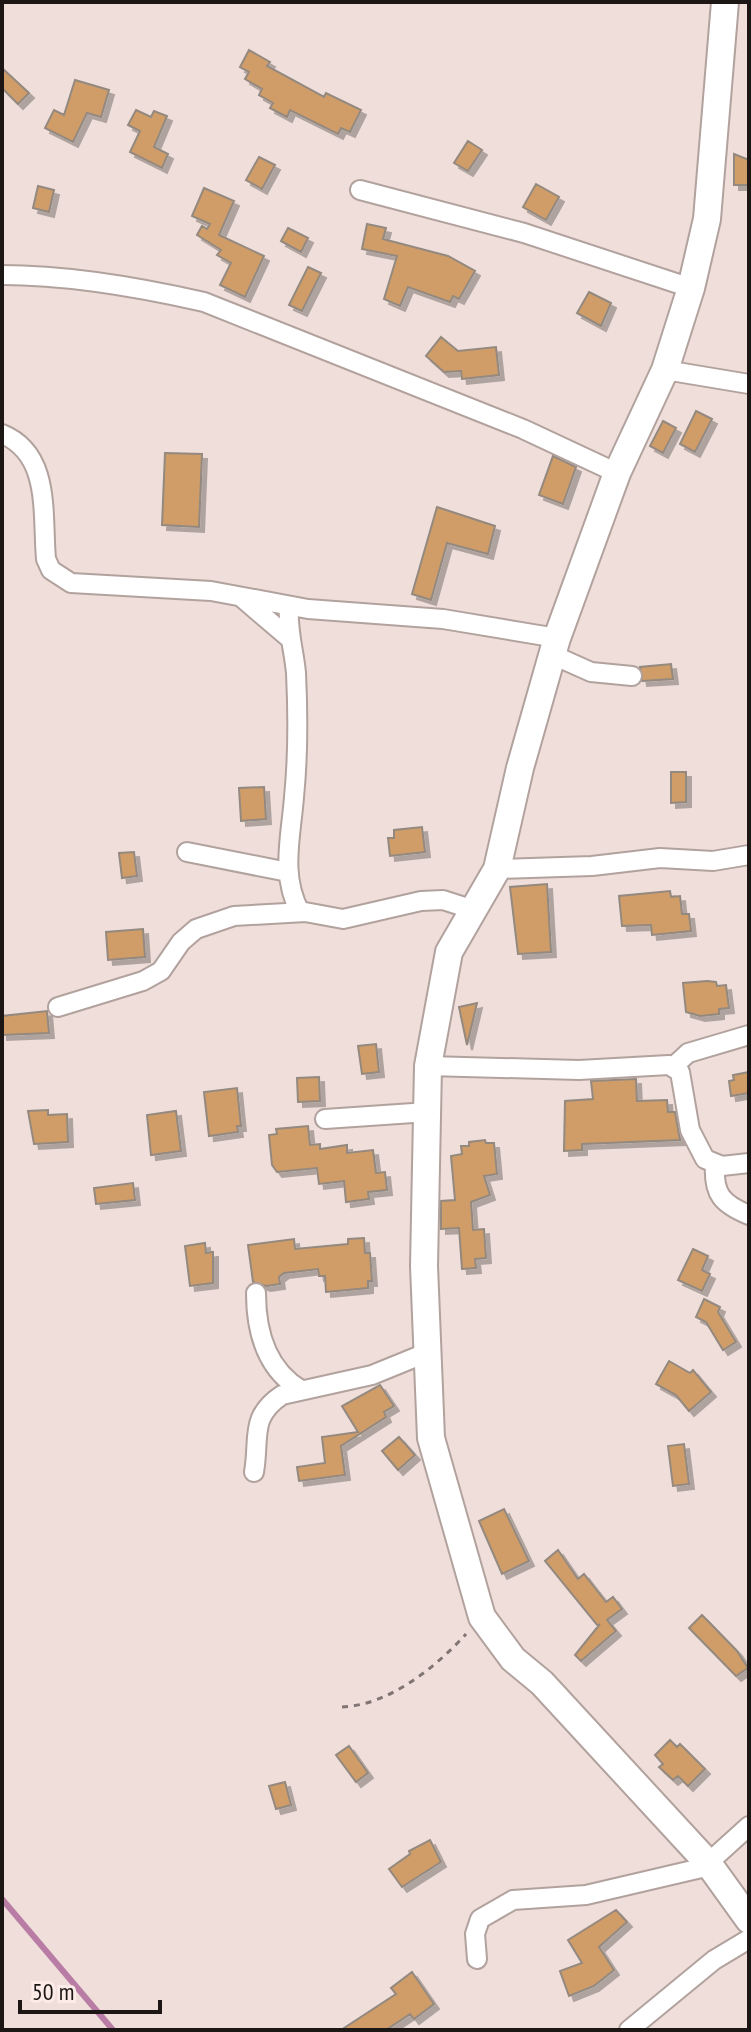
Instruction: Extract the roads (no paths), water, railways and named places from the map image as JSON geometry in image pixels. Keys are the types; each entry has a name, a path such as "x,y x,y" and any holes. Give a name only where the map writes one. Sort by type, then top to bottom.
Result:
{"street":[{"path":"725,2 707,219 691,288 665,370 617,473 555,646 516,780 497,869 449,952 428,1066 426,1353 431,1438 482,1617 513,1659 542,1683 709,1864 749,1920"},
{"path":"360,190 524,233 691,288"},
{"path":"2,275 36,275 149,289 204,302 523,429 617,473"},
{"path":"665,370 749,384"},
{"path":"2,434 28,450 40,477 46,559 60,578 71,583 211,591 289,606 443,619 555,646 591,672 632,676"},
{"path":"241,597 289,638"},
{"path":"289,606 289,638 296,672 296,742 288,872 292,897 300,912"},
{"path":"187,852 288,872"},
{"path":"497,869 592,866 670,857 713,861 749,855"},
{"path":"58,1007 143,981 161,971 181,942 196,929 234,916 300,912 343,919 421,901 443,900 474,910"},
{"path":"673,1067 688,1053 749,1035"},
{"path":"428,1066 579,1070 673,1067 680,1072 690,1130 705,1159 715,1164 749,1163"},
{"path":"325,1119 428,1112"},
{"path":"715,1164 716,1191 723,1202 749,1215"},
{"path":"256,1293 260,1339 275,1367 301,1390"},
{"path":"254,1472 260,1414 282,1395 372,1375 426,1353"},
{"path":"477,1959 475,1934 480,1919 513,1900 586,1895 709,1864 749,1826"},
{"path":"629,2030 714,1960 749,1939"}],"waterway":[{"path":"2,1899 113,2030"}]}
